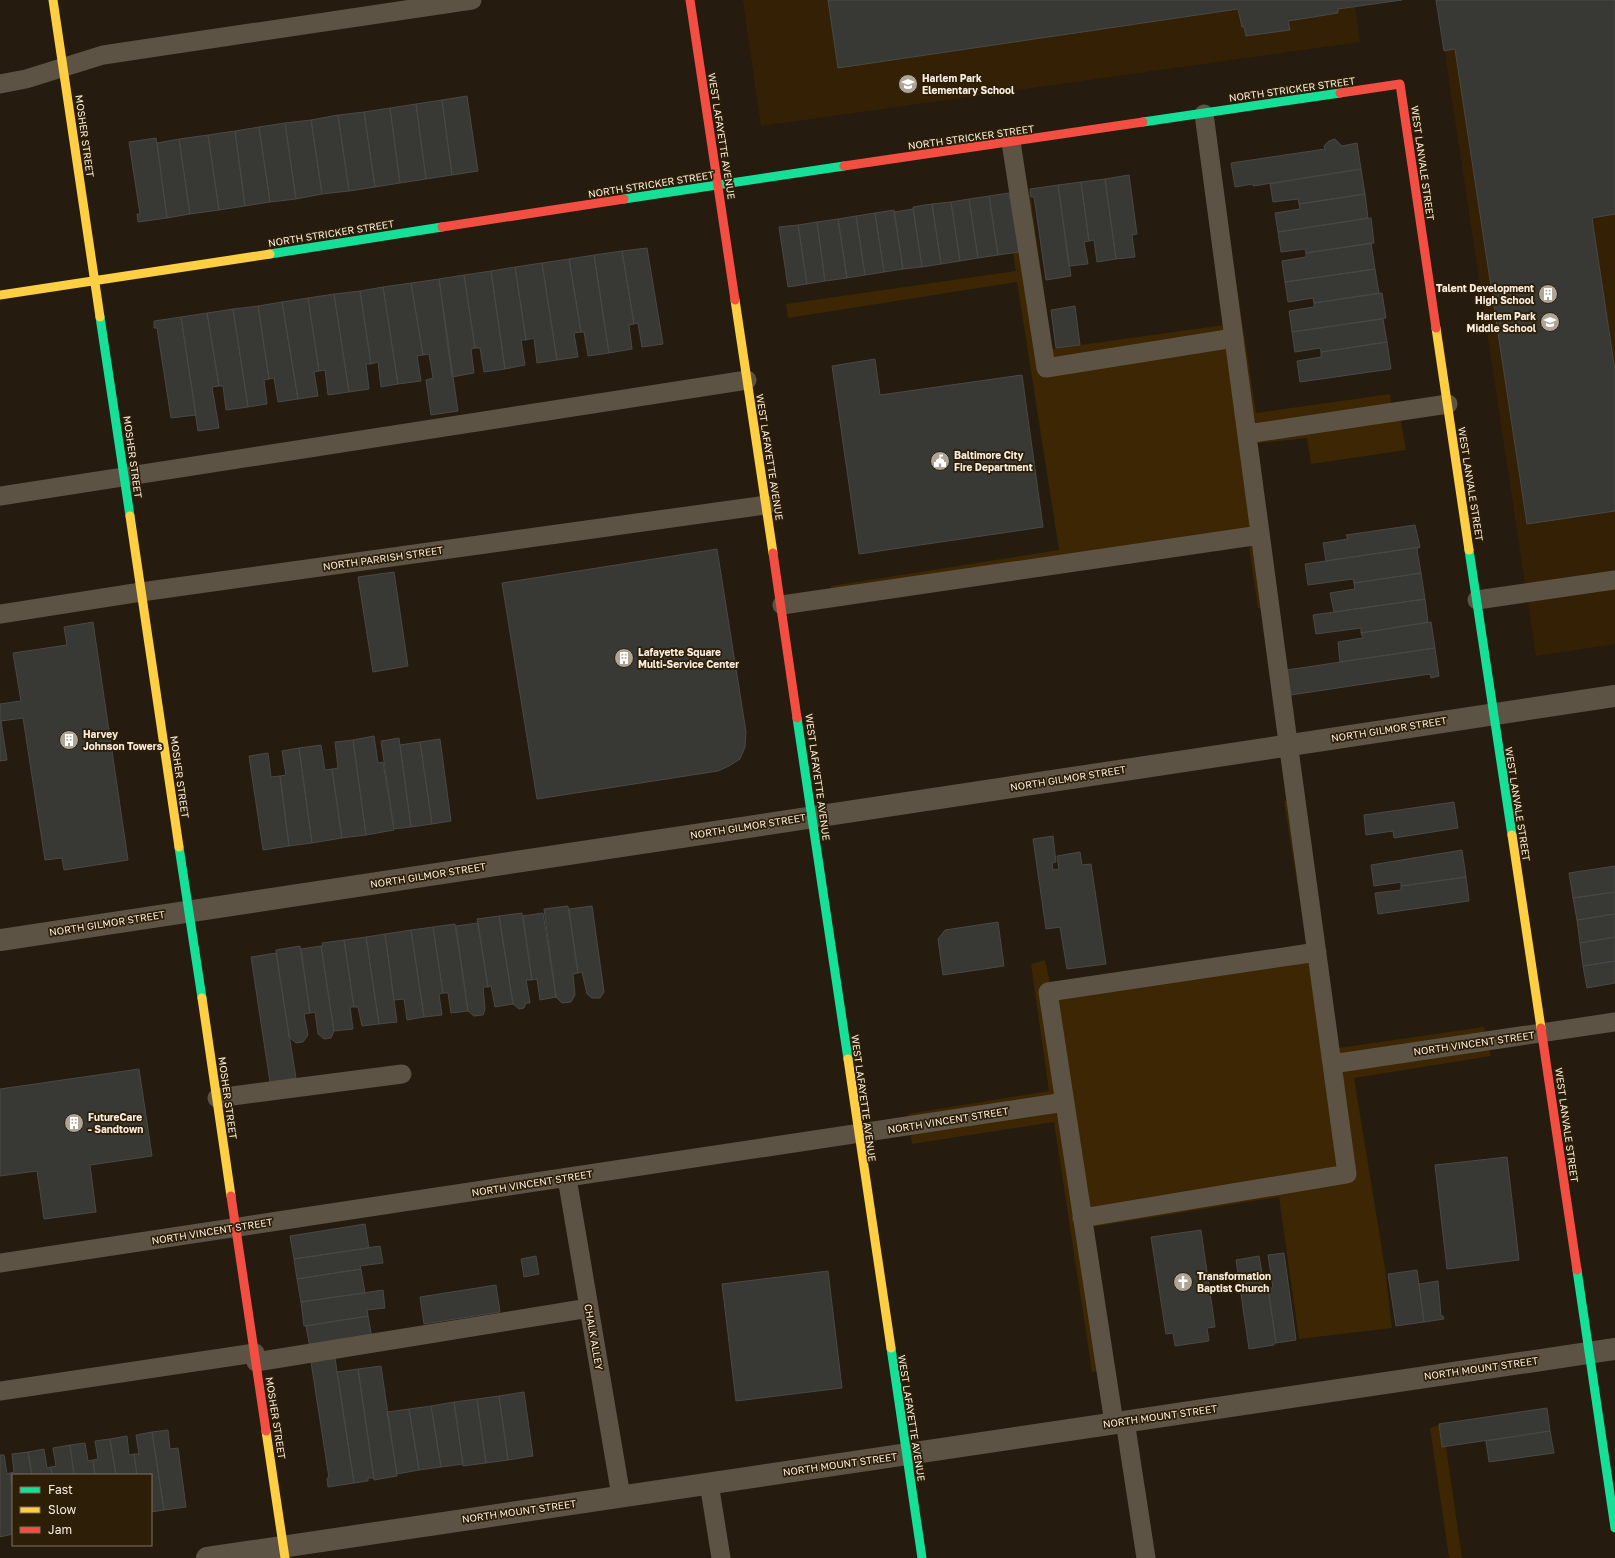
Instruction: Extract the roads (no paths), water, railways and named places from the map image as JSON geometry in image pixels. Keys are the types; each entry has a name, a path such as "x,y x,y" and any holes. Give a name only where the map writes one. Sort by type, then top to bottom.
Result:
{"street":[{"name":"MOSHER STREET","path":"53,0 285,1552"},
{"name":"WEST LAFAYETTE AVENUE","path":"690,0 782,605 858,1133 922,1558"},
{"name":"NORTH STRICKER STREET","path":"0,295 718,185 1400,84"},
{"name":"WEST LANVALE STREET","path":"1400,84 1543,1033 1615,1528"},
{"name":"NORTH GILMOR STREET","path":"0,940 1494,713 1615,696"},
{"name":"NORTH MOUNT STREET","path":"207,1558 285,1552 621,1496 1615,1348"}],"lane":[{"path":"0,84 26,79 103,55 472,0"},
{"path":"1082,1218 1348,1174 1288,745 1204,114"},
{"path":"1011,142 1046,368 1234,338"},
{"path":"0,496 747,380"},
{"path":"1247,434 1448,404"},
{"name":"NORTH PARRISH STREET","path":"0,614 141,592 766,505"},
{"path":"782,605 1260,535"},
{"path":"1477,600 1615,580"},
{"path":"1146,1558 1119,1422 1082,1218 1048,992 1317,952"},
{"name":"NORTH VINCENT STREET","path":"1332,1064 1615,1022"},
{"path":"217,1098 402,1074"},
{"name":"NORTH VINCENT STREET","path":"0,1263 1065,1102"},
{"name":"CHALK ALLEY","path":"567,1178 621,1496"},
{"path":"0,1391 256,1358 589,1308"},
{"path":"709,1483 720,1558"}],"place":[{"name":"Harlem Park Elementary School","path":"908,84"},
{"name":"Talent Development High School","path":"1548,294"},
{"name":"Harlem Park Middle School","path":"1550,322"},
{"name":"Baltimore City Fire Department","path":"940,461"},
{"name":"Lafayette Square Multi-Service Center","path":"624,658"},
{"name":"Harvey Johnson Towers","path":"69,740"},
{"name":"FutureCare - Sandtown","path":"74,1123"},
{"name":"Transformation Baptist Church","path":"1183,1282"}]}
